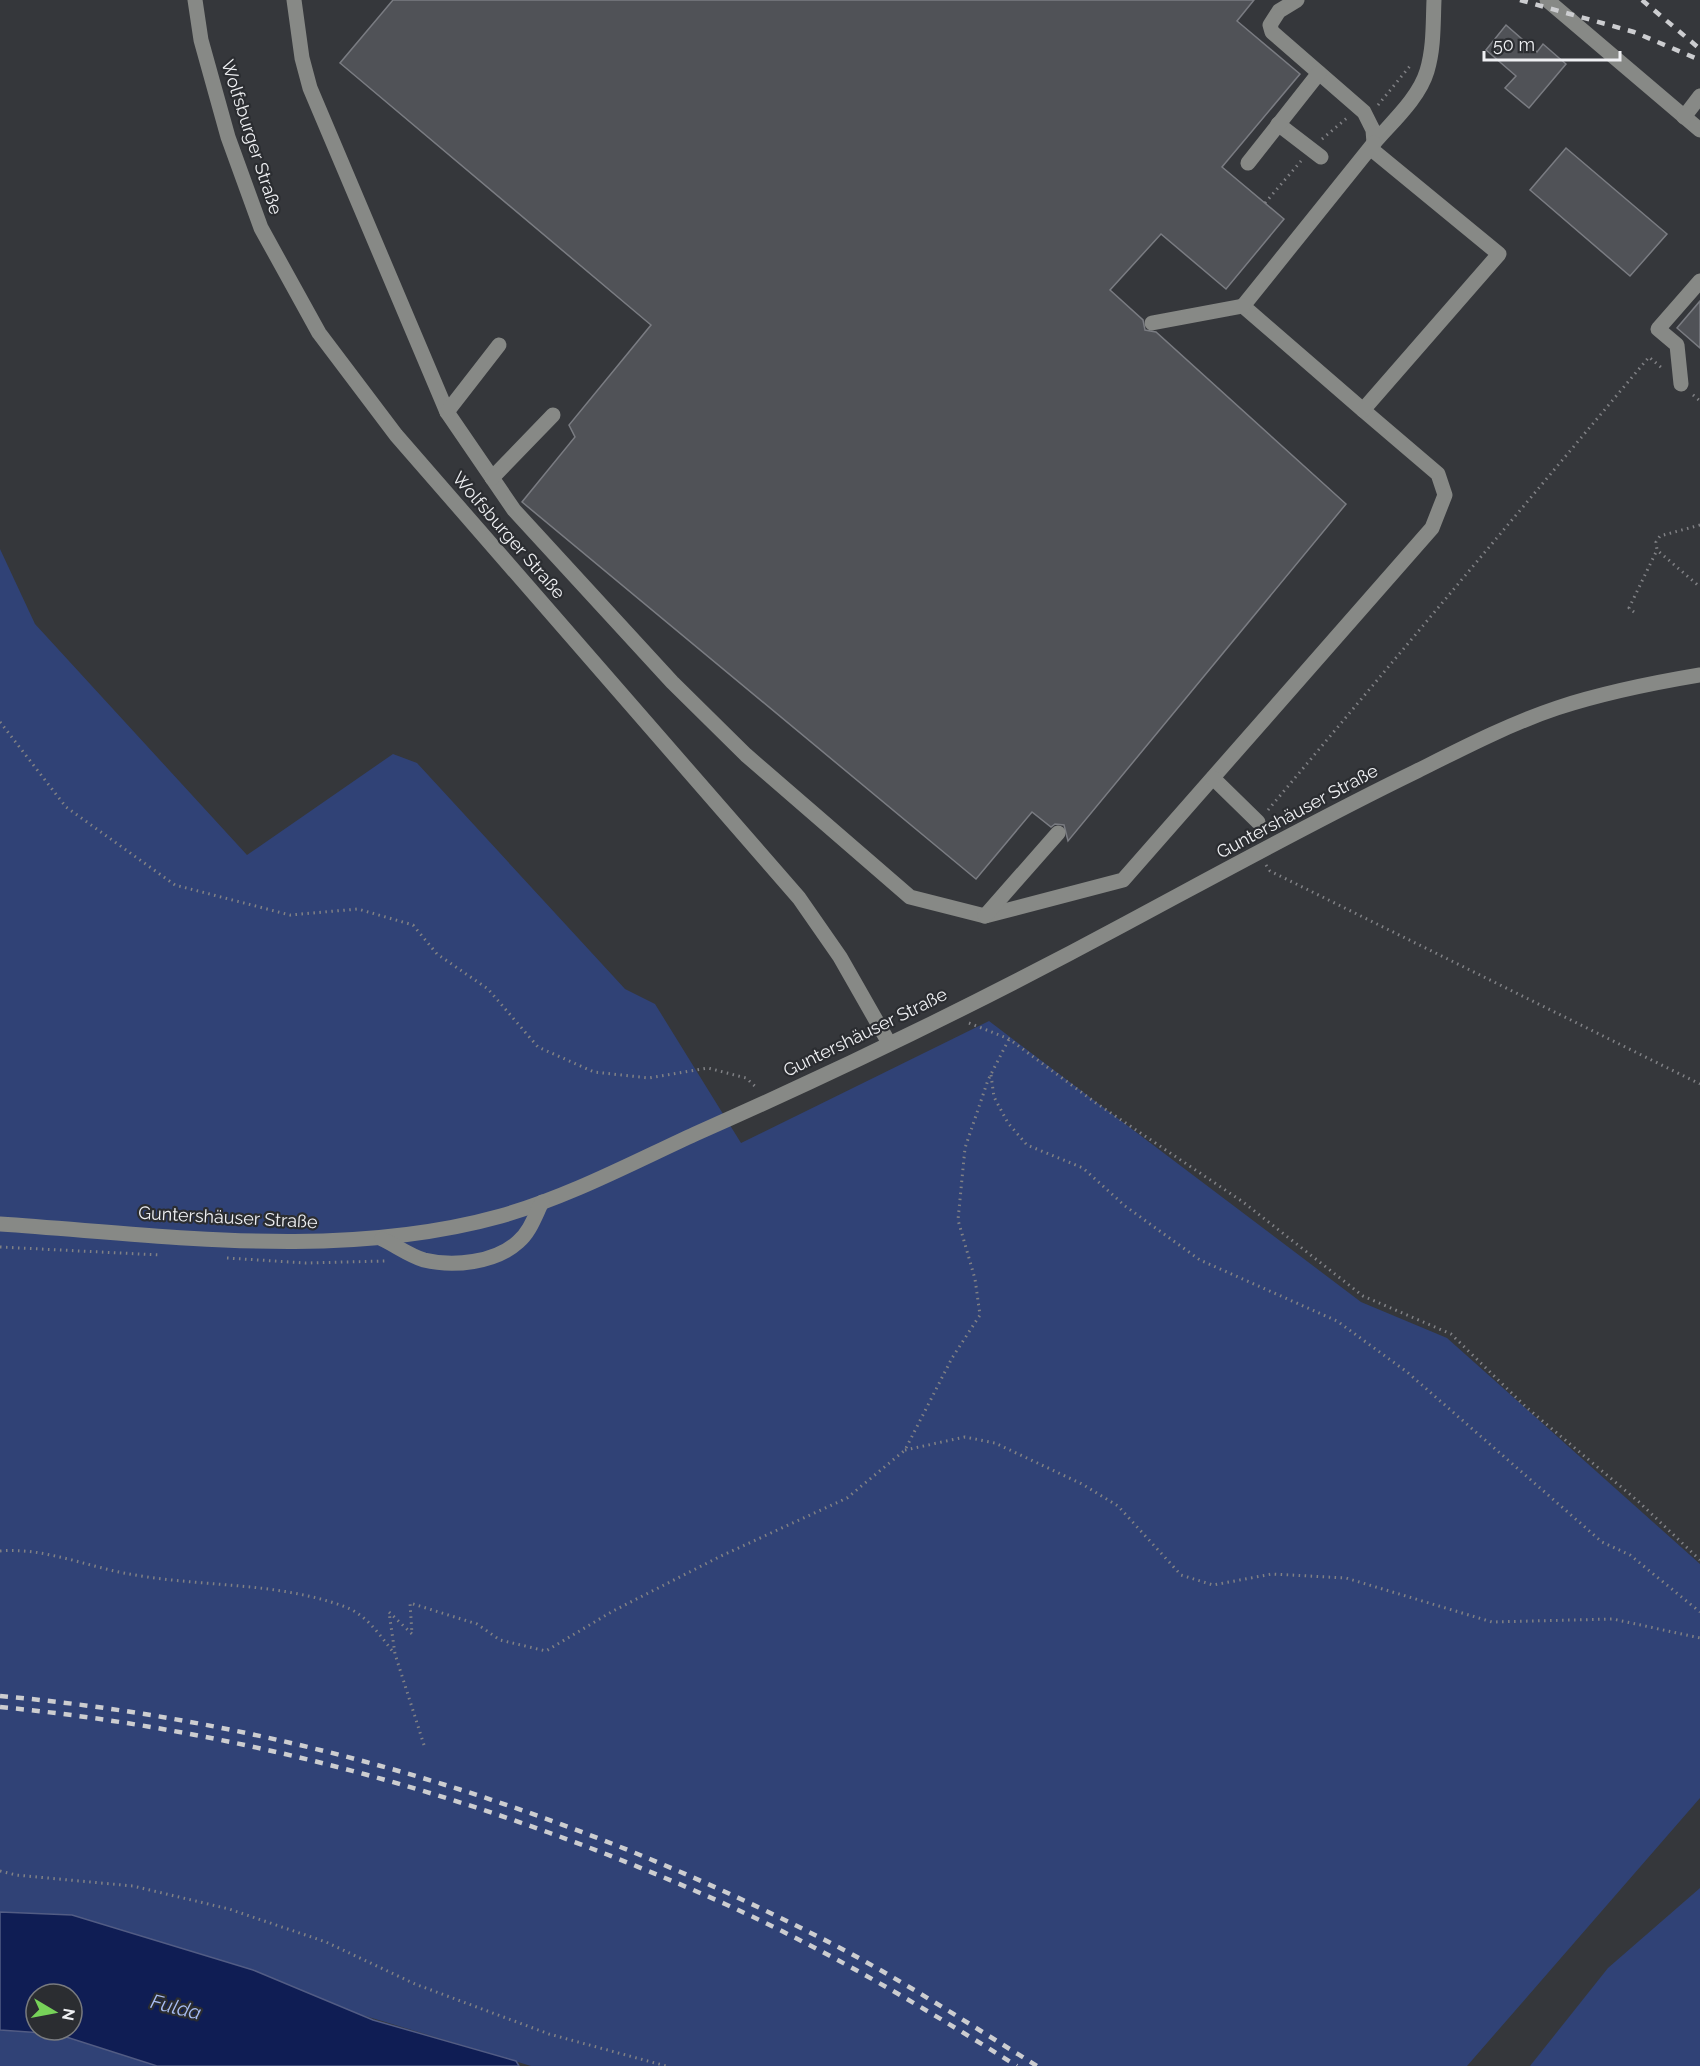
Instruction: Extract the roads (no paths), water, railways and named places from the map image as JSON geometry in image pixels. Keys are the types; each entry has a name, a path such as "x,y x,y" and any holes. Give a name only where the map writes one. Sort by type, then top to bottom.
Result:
{"street":[{"name":"Wolfsburger Straße","path":"195,0 201,40 228,137 261,228 319,333 396,435 799,898 840,957 889,1042"},
{"path":"294,0 302,58 310,88 447,412 492,478 514,510 672,682 746,755 910,897 985,916 1124,880 1432,528 1445,495 1438,474 1244,306"},
{"path":"1297,0 1279,11 1270,25 1283,43 1364,112 1373,130 1372,146"},
{"path":"1152,323 1244,306 1415,94 1427,74 1431,54 1434,0"},
{"path":"1548,0 1700,130"},
{"path":"1248,163 1318,73"},
{"path":"1684,117 1700,96"},
{"path":"1278,124 1321,158"},
{"path":"1363,410 1499,254 1372,146"},
{"path":"1681,384 1677,345 1658,329 1700,281"},
{"path":"447,412 499,345"},
{"path":"492,478 553,415"},
{"name":"Guntershäuser Straße","path":"0,1224 290,1243 382,1239 499,1216 542,1203 769,1100 1098,939 1258,852 1467,746 1556,708 1641,686 1700,675"},
{"path":"1213,778 1258,822"},
{"path":"985,916 1058,833"},
{"path":"382,1239 423,1260 453,1263 481,1260 517,1243 529,1229 542,1203"}],"water":[{"name":"Fulda","path":"0,1912 72,1915 253,1970 373,2020 516,2061 519,2066 157,2066 82,2042 84,2042 84,1982 24,1982 24,2032 0,2030"}],"railway":[{"path":"1520,0 1634,32 1700,60"},
{"path":"1642,0 1700,49"},
{"path":"0,1696 110,1709 220,1728 328,1752 435,1782 541,1817 645,1857 747,1902 846,1951 918,1992 1037,2066"},
{"path":"0,1707 94,1718 187,1733 279,1753 371,1776 550,1833 725,1904 800,1940 910,2001 1017,2066"}]}
